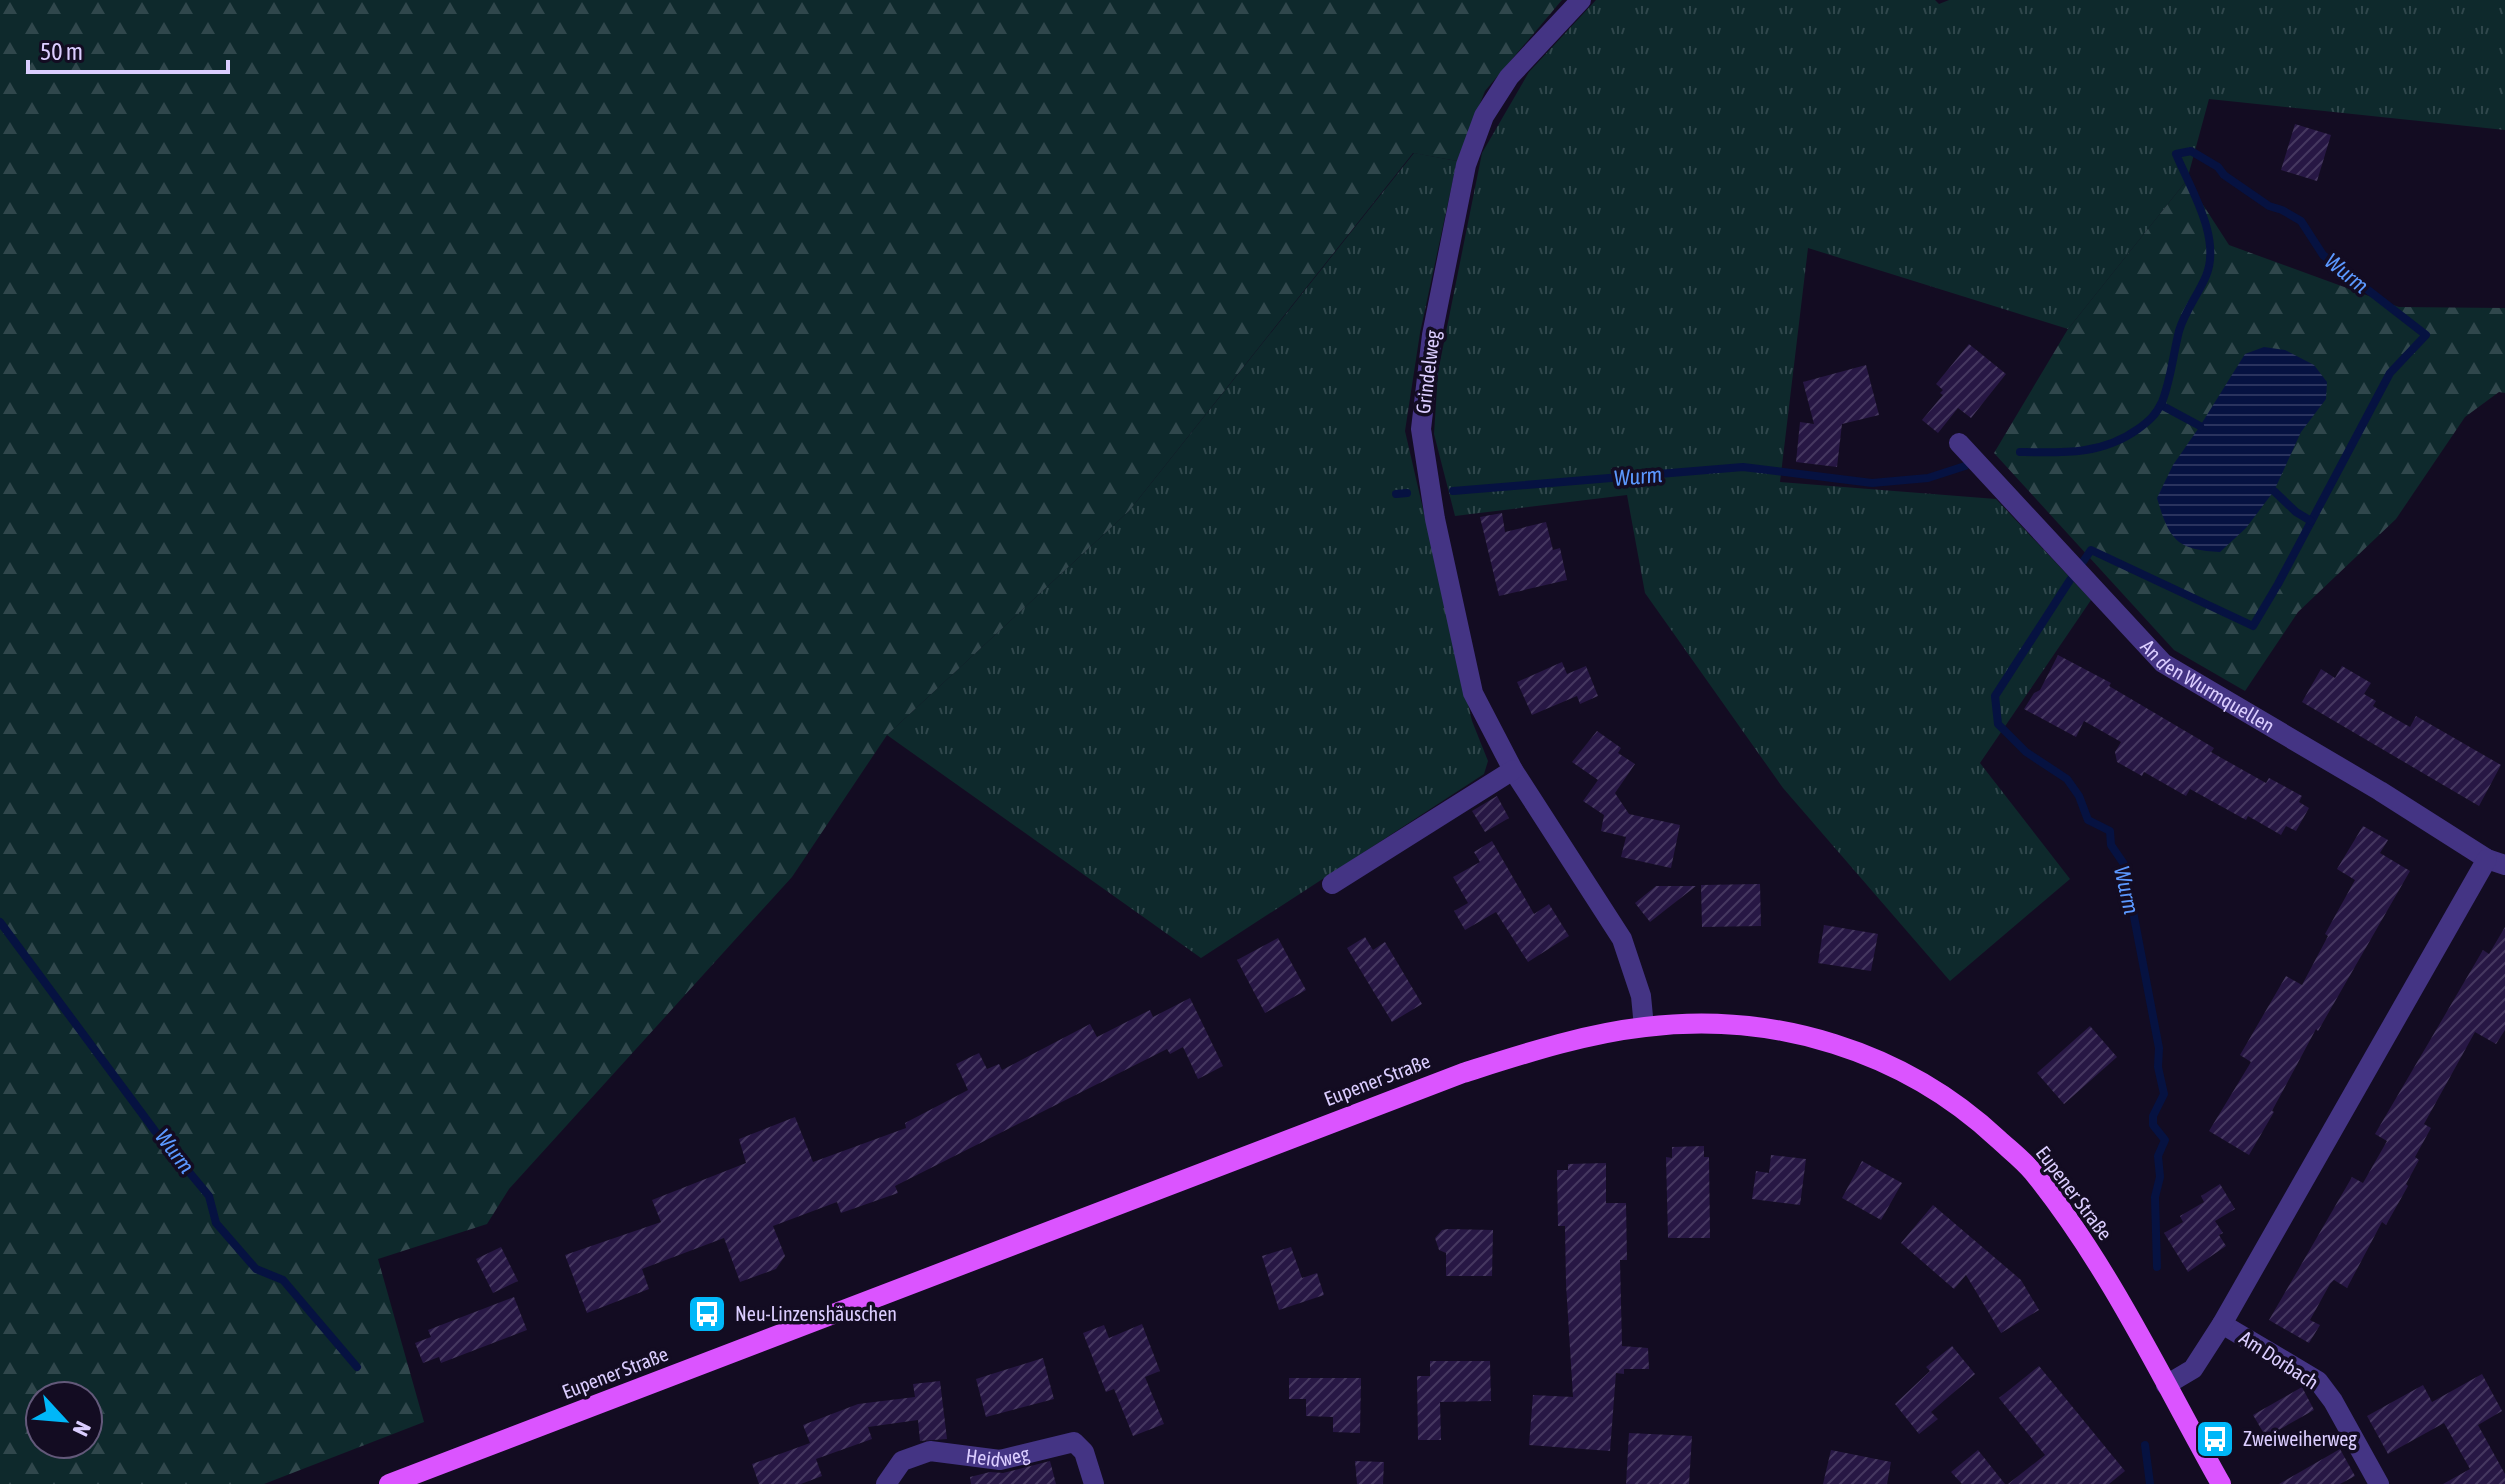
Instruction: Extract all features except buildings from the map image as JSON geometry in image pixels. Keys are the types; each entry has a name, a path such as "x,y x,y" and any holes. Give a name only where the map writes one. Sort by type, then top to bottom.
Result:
{"main road":[{"name":"Eupener Straße","path":"389,1484 1463,1073 1544,1047 1644,1027 1717,1024 1764,1027 1822,1039 1875,1057 1931,1086 1975,1117 2031,1169 2074,1225 2221,1484"}],"street":[{"name":"Grindelweg","path":"1581,0 1509,77 1484,116 1466,165 1432,335 1421,429 1435,519 1473,693 1513,770 1622,939 1641,996 1644,1027"},
{"name":"An den Wurmquellen","path":"1959,443 2163,663 2496,862"},
{"path":"1332,884 1513,770"},
{"path":"2166,1385 2193,1369 2222,1324 2496,862"},
{"name":"Am Dorbach","path":"2222,1324 2318,1381 2333,1401 2379,1484"},
{"name":"Heidweg","path":"886,1484 902,1461 930,1451 1000,1460 1074,1442 1084,1452 1094,1484"}],"green space":[{"path":"0,0 1562,0 1485,91 1457,161 1413,153 1129,511 887,735 792,877 509,1189 487,1224 378,1259 424,1422 264,1484 0,1484"},
{"path":"1596,0 1935,0 1939,4 1949,0 2505,0 2505,130 2209,99 2187,180 2068,329 1808,248 1780,482 1996,499 2091,600 1980,763 2070,879 1950,981 1783,788 1645,593 1627,495 1455,516 1434,434 1438,372 1482,153 1529,72"},
{"path":"1414,153 1457,161 1420,333 1405,431 1472,721 1488,761 1484,774 1201,958 887,735 1129,511"},
{"path":"2187,180 2229,245 2399,307 2505,308 2505,393 2499,392 2465,417 2396,519 2298,612 2245,691 2174,650 1994,453 2068,329"}],"shaded area":[{"path":"2264,347 2285,350 2314,365 2327,382 2326,399 2301,432 2274,491 2246,528 2220,552 2184,545 2171,533 2157,498 2173,465 2245,354"}],"waterway":[{"name":"Wurm","path":"2020,452 2082,451 2110,444 2142,426 2160,407 2168,385 2179,331 2206,276 2210,261 2210,246 2202,214 2176,154 2191,151 2218,167 2224,175 2269,206 2301,221 2323,255 2426,335 2390,373 2253,626 2091,550 2080,566"},
{"path":"2161,405 2200,426"},
{"name":"Wurm","path":"1453,491 1743,467 1872,483 1928,478 1965,466"},
{"path":"2274,491 2296,512 2311,521"},
{"name":"Wurm","path":"1396,494 1407,493"},
{"name":"Wurm","path":"2070,580 1995,696 1998,724 2026,752 2067,779 2079,796 2088,820 2110,831 2111,845 2124,864 2159,1048 2158,1067 2164,1094 2153,1116 2153,1125 2165,1140 2158,1156 2160,1177 2155,1197 2157,1267"},
{"name":"Wurm","path":"0,922 155,1131 209,1196 216,1223 256,1269 283,1280 357,1367"},
{"name":"Wurm","path":"2145,1445 2150,1484"}],"place":[{"name":"Neu-Linzenshäuschen","path":"707,1314"},
{"name":"Zweiweiherweg","path":"2215,1439"}]}
